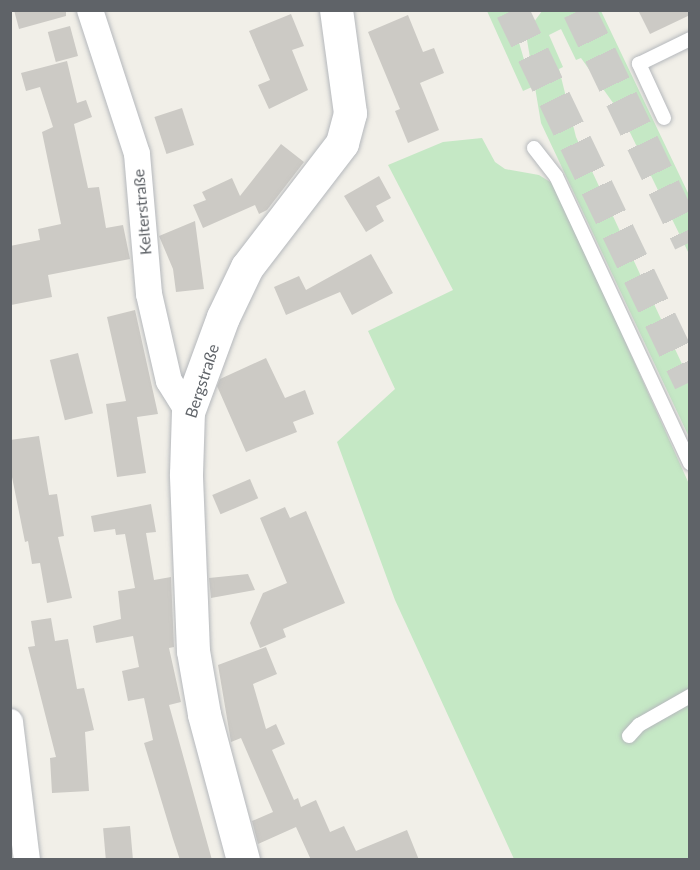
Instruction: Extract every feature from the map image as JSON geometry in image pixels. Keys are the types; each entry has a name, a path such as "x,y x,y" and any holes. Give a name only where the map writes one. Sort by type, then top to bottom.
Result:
{"street":[{"name":"Kelterstraße","path":"90,10 137,154 149,294 169,381 188,412"},
{"name":"Bergstraße","path":"243,860 204,714 194,651 186,474 188,412 223,317 247,267 342,143 350,113 336,10"},
{"path":"10,722 27,860"}],"lane":[{"path":"663,118 639,64 690,39"},
{"path":"534,148 556,176 690,462"},
{"path":"628,736 639,725 690,696"}],"green space":[{"path":"487,11 531,11 518,39 532,87 523,91"},
{"path":"542,11 601,11 689,195 689,254 621,114 581,58 576,60 561,29 549,35 563,67 559,69 576,137 689,379 689,437 541,123 527,40 531,26"},
{"path":"482,138 495,162 505,169 539,175 555,185 689,484 689,859 514,859 395,600 337,442 395,389 368,331 453,290 388,165 443,142"}],"building":[{"path":"14,10 66,10 66,16 19,29"},
{"path":"638,10 690,10 690,15 650,34"},
{"path":"291,14 304,46 292,50 308,90 269,109 258,85 270,80 249,31"},
{"path":"408,15 423,52 434,48 444,73 420,83 439,130 408,143 395,111 400,109 368,32"},
{"path":"70,26 78,56 56,62 48,32"},
{"path":"67,61 77,103 86,100 92,117 74,124 88,188 99,187 106,228 123,225 130,259 48,275 52,297 11,305 10,246 40,240 38,229 61,224 42,132 53,127 40,87 26,91 21,73"},
{"path":"182,108 194,145 166,154 154,117"},
{"path":"281,144 304,162 267,210 259,214 255,205 203,228 193,205 206,200 202,192 232,178 240,196"},
{"path":"379,176 391,198 376,206 384,221 366,232 344,196"},
{"path":"195,221 204,289 176,292 173,269 159,236"},
{"path":"371,254 393,293 352,315 340,292 286,315 274,287 299,276 306,290"},
{"path":"135,310 158,414 137,417 146,473 117,477 106,404 126,401 107,317"},
{"path":"78,353 93,413 65,420 50,360"},
{"path":"266,358 285,398 305,390 314,414 293,422 297,432 246,452 217,386 220,379"},
{"path":"39,436 49,495 57,494 64,536 58,537 72,598 47,603 40,563 32,564 28,541 25,542 10,467 10,440"},
{"path":"250,479 258,498 220,514 212,495"},
{"path":"151,504 156,532 146,533 154,580 171,577 174,647 169,648 181,702 169,705 212,860 180,860 144,743 153,740 144,698 128,701 122,671 139,667 133,636 96,643 93,626 121,619 118,591 135,588 125,534 116,535 115,529 94,532 91,516"},
{"path":"285,507 290,518 306,511 345,603 283,629 286,637 260,648 250,623 263,593 287,583 260,518"},
{"path":"248,574 255,590 211,598 209,578"},
{"path":"51,618 55,641 68,639 77,689 84,688 94,730 85,732 89,791 52,793 50,758 56,757 28,647 35,646 31,621"},
{"path":"266,647 277,674 253,684 266,729 276,724 285,744 272,750 294,800 298,798 301,807 316,800 330,832 344,826 356,851 407,830 419,860 311,860 296,827 258,844 252,821 273,812 241,738 231,742 218,665"},
{"path":"130,826 133,860 106,860 103,828"}],"tunnel":[{"path":"512,10 690,382"},
{"path":"579,10 690,242"}]}
